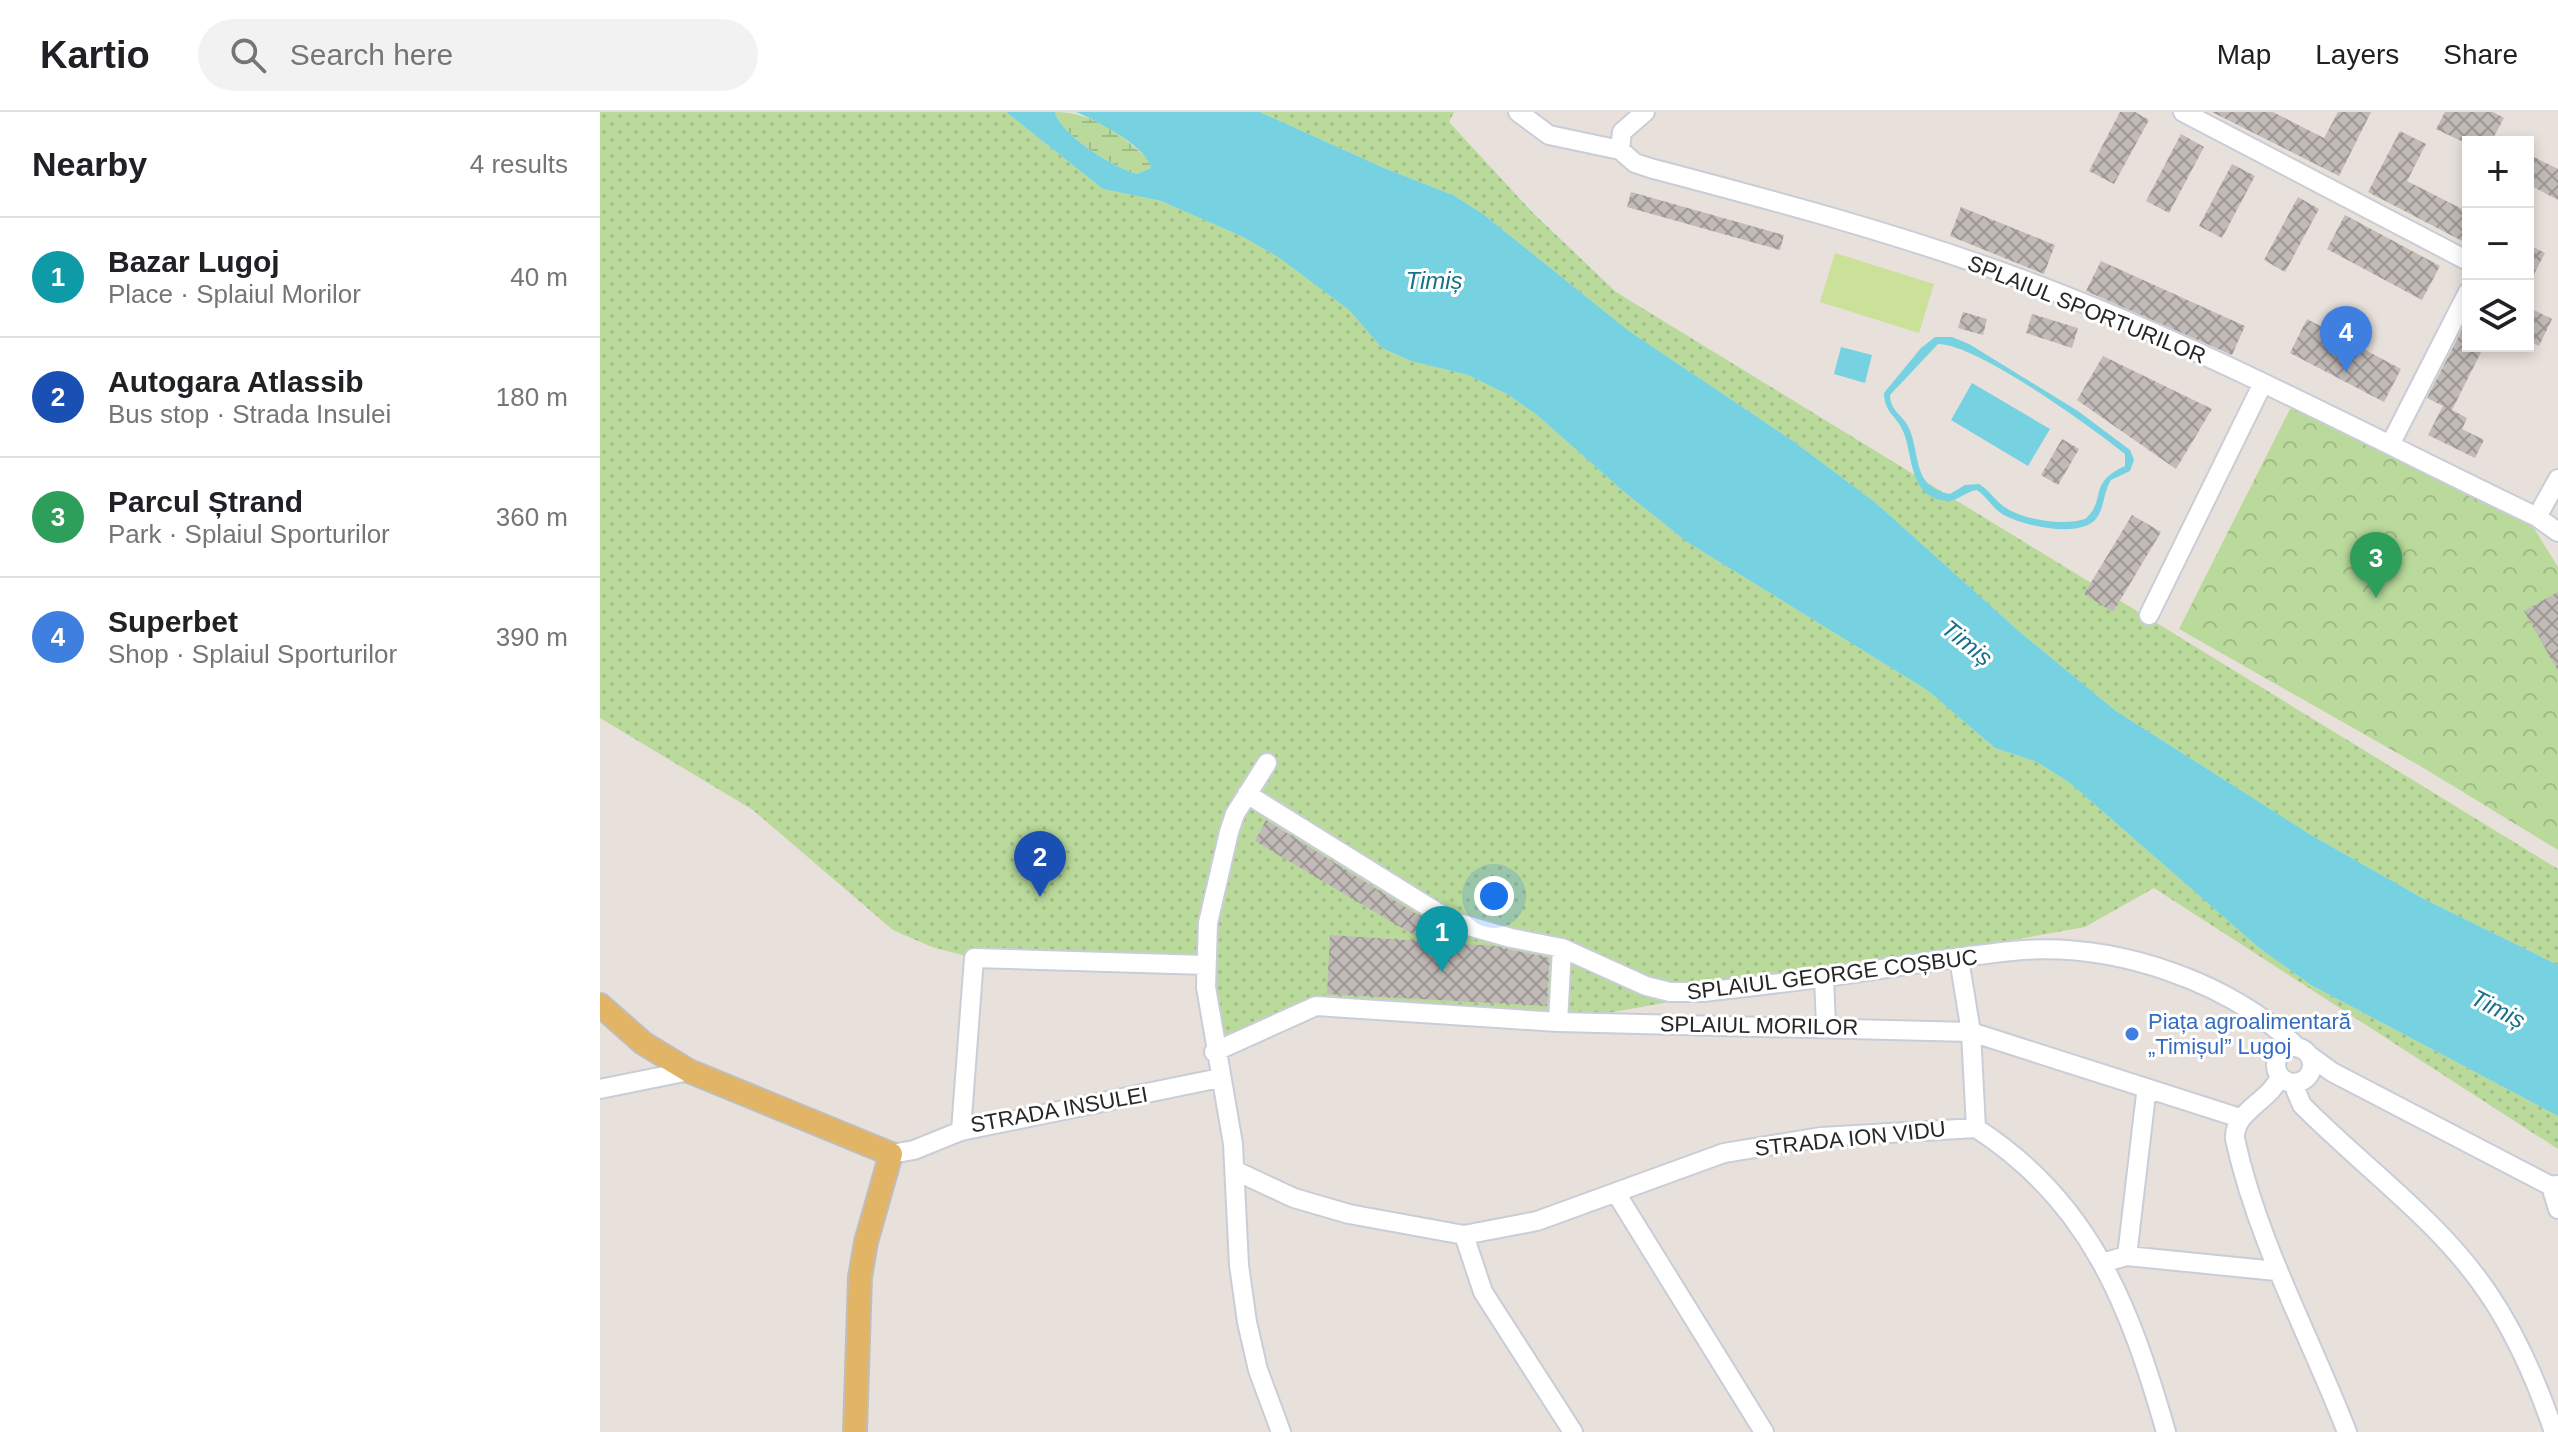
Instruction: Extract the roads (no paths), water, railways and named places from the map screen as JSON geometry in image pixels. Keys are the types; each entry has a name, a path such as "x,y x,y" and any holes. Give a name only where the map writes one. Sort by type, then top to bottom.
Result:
{"main road":[{"path":"600,1005 643,1043 689,1071 891,1154 866,1242 860,1277 855,1432"}],"street":[{"name":"SPLAIUL SPORTURILOR","path":"1518,112 1549,135 1620,150 1635,163 1650,168 1931,247 2011,275 2263,383 2537,517 2558,532"},
{"path":"1620,150 1622,132 1645,112"},
{"path":"2183,112 2462,258"},
{"path":"2390,445 2462,304"},
{"path":"2149,615 2263,383"},
{"path":"2537,517 2558,479"},
{"path":"1267,763 1235,814 1208,923 1206,965 1214,1052 1236,1171 1239,1265 1247,1322 1258,1370 1281,1432"},
{"name":"SPLAIUL GEORGE COȘBUC","path":"1247,794 1451,921 1487,933 1562,948 1627,979 1670,992 1824,977 2024,950 2064,951 2134,962 2174,974 2215,992 2248,1010 2299,1067"},
{"path":"1558,1022 1562,948"},
{"name":"STRADA INSULEI","path":"1206,965 974,958 961,1131 1220,1078"},
{"path":"1959,959 1971,1032 1976,1128"},
{"path":"1824,977 1826,1026"},
{"path":"1669,1023 1670,992"},
{"name":"SPLAIUL MORILOR","path":"1214,1052 1316,1006 1558,1022 1826,1026 1971,1032 2240,1118"},
{"path":"2299,1067 2332,1072 2554,1186 2558,1209"},
{"path":"2299,1067 2240,1118 2234,1130 2243,1173 2276,1271 2347,1432"},
{"path":"2299,1067 2296,1091 2302,1105 2442,1238 2488,1292 2524,1360 2554,1432"},
{"path":"600,1089 689,1071"},
{"path":"2127,1256 2146,1094"},
{"name":"STRADA ION VIDU","path":"1236,1171 1294,1198 1338,1211 1464,1235 1537,1221 1688,1163 1763,1145 1821,1137 1976,1128 2054,1195 2105,1262 2144,1356 2166,1432"},
{"path":"891,1154 914,1150 961,1131"},
{"path":"1616,1193 1764,1432"},
{"path":"1464,1235 1483,1292 1573,1432"},
{"path":"2105,1262 2127,1256 2276,1271"}],"water":[{"name":"Timiș","path":"1006,112 1055,112 1059,121 1077,140 1103,158 1137,174 1151,168 1141,152 1120,135 1076,112 1260,112 1384,168 1453,195 1483,214 1629,331 1793,441 1876,503 2021,633 2116,711 2311,835 2424,899 2558,965 2558,1116 2311,985 2258,947 2070,783 2037,762 1995,748 1927,690 1687,542 1623,491 1537,415 1507,394 1468,375 1411,361 1382,348 1349,310 1278,257 1243,237 1161,201 1103,189"},
{"path":"1935,337 1952,337 1969,344 2078,411 2130,450 2134,460 2130,471 2111,480 2095,520 2076,528 2051,528 2004,515 1977,490 1948,501 1926,492 1915,475 1903,431 1888,409 1884,393 1921,348","holes":["1938,344 1979,357 2033,389 2125,454 2125,466 2101,485 2092,512 2085,519 2054,522 2031,518 2003,506 1979,484 1965,485 1950,494 1929,485 1920,469 1909,428 1894,409 1890,395"]},
{"path":"1841,347 1872,355 1865,383 1834,374"},
{"path":"1972,383 2050,429 2028,466 1951,420"}],"place":[{"name":"Superbet","path":"2346,372"},
{"name":"Parcul Ștrand","path":"2376,598"},
{"name":"Autogara Atlassib","path":"1040,897"},
{"name":"Bazar Lugoj","path":"1442,972"},
{"name":"Piața agroalimentară „Timișul” Lugoj","path":"2132,1034"}]}
